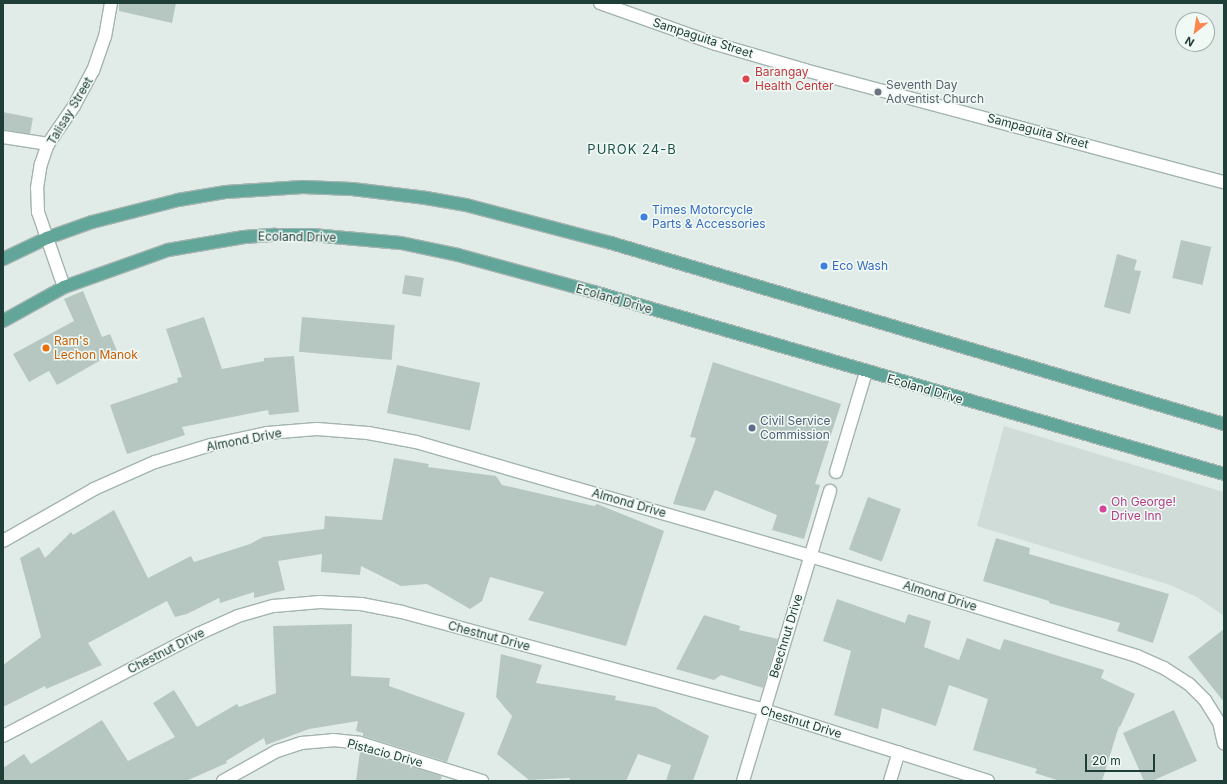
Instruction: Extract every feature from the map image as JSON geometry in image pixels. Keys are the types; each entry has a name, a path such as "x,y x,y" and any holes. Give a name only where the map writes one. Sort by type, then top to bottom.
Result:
{"main road":[{"path":"3,259 47,238 133,210 178,200 226,192 303,187 352,189 426,198 466,206 611,243 1224,424"},
{"name":"Ecoland Drive","path":"3,321 64,287 168,250 244,237 275,235 357,238 401,244 458,255 1224,474"}],"street":[{"name":"Talisay Street","path":"64,287 38,212 37,188 41,164 48,144 74,106 93,71 105,37 110,3"},
{"name":"Sampaguita Street","path":"600,3 716,44 805,70 1224,182"},
{"path":"3,137 48,144"},
{"path":"836,472 866,372"},
{"name":"Almond Drive","path":"3,541 94,489 155,462 211,445 267,433 317,429 368,432 416,442 810,556 1137,656 1164,668 1189,684 1205,700 1218,722 1224,743"},
{"name":"Beechnut Drive","path":"743,781 830,491"},
{"name":"Chestnut Drive","path":"3,736 198,634 238,616 274,606 320,602 361,604 402,612 764,710 988,781"},
{"name":"Pistacio Drive","path":"223,781 277,751 301,744 333,740 360,743 482,781"},
{"path":"890,781 899,752"}],"shaded area":[{"name":"Oh George! Drive Inn","path":"1004,426 1224,492 1224,616 1197,597 1170,585 977,526"}],"building":[{"path":"119,3 176,3 172,23 119,11"},
{"path":"3,112 33,118 30,134 3,130"},
{"path":"1181,240 1211,247 1202,285 1172,278"},
{"path":"1117,254 1137,260 1134,270 1141,271 1130,314 1104,307"},
{"path":"405,275 424,278 421,297 402,294"},
{"path":"83,291 102,337 110,334 117,351 57,385 49,371 29,382 13,354 74,321 64,299"},
{"path":"204,317 222,369 264,361 264,358 294,356 299,412 269,415 268,410 182,427 185,435 127,454 110,405 178,382 177,378 182,377 166,329"},
{"path":"302,317 395,325 392,360 299,352"},
{"path":"713,362 841,404 815,484 820,485 804,539 772,530 777,515 715,490 705,511 673,504 696,438 690,437"},
{"path":"397,365 480,383 470,431 387,413"},
{"path":"394,458 429,464 428,467 496,476 502,485 594,506 597,504 664,531 626,646 528,620 544,592 490,577 482,601 470,609 427,584 401,586 361,566 360,575 321,572 322,554 278,561 285,590 254,598 254,592 220,603 219,598 187,614 175,617 167,601 88,643 102,665 46,689 45,686 3,707 3,665 41,637 20,558 39,547 45,558 71,532 73,535 114,510 148,578 191,556 194,562 250,544 263,537 324,529 325,516 382,520"},
{"path":"868,497 901,509 882,562 849,550"},
{"path":"996,538 1030,548 1029,554 1169,594 1153,643 1117,631 1120,623 1049,603 1049,601 983,581"},
{"path":"837,599 905,623 908,614 931,621 924,647 959,660 967,638 1000,650 1004,639 1104,670 1101,678 1135,694 1120,727 1119,726 1102,781 1060,781 1035,773 1037,769 973,750 988,699 949,685 936,726 882,708 878,729 834,715 851,651 823,641"},
{"path":"704,615 740,626 739,630 778,639 763,688 721,675 714,680 676,669"},
{"path":"352,624 351,676 390,678 389,686 465,713 447,762 363,736 363,733 356,731 358,721 309,729 266,745 264,738 226,761 227,763 186,781 3,781 3,768 24,754 31,764 102,720 128,761 175,737 153,703 174,690 197,727 237,704 239,707 276,693 273,626"},
{"path":"1224,629 1224,702 1188,657"},
{"path":"501,654 542,665 536,683 616,696 615,700 655,707 709,736 693,781 666,781 671,765 638,754 626,781 569,781 570,778 529,780 497,754 512,716 496,697"},
{"path":"1174,710 1197,761 1152,781 1144,781 1123,733"},
{"path":"360,751 442,776 440,781 356,781"}],"place":[{"name":"Barangay Health Center","path":"746,79"},
{"name":"Seventh Day Adventist Church","path":"878,92"},
{"name":"Times Motorcycle Parts & Accessories","path":"644,217"},
{"name":"Eco Wash","path":"824,266"},
{"name":"Ram's Lechon Manok","path":"46,348"},
{"name":"Civil Service Commission","path":"752,428"},
{"name":"Oh George! Drive Inn","path":"1103,509"}],"district":[{"name":"PUROK 24-B","path":"632,149"}]}
